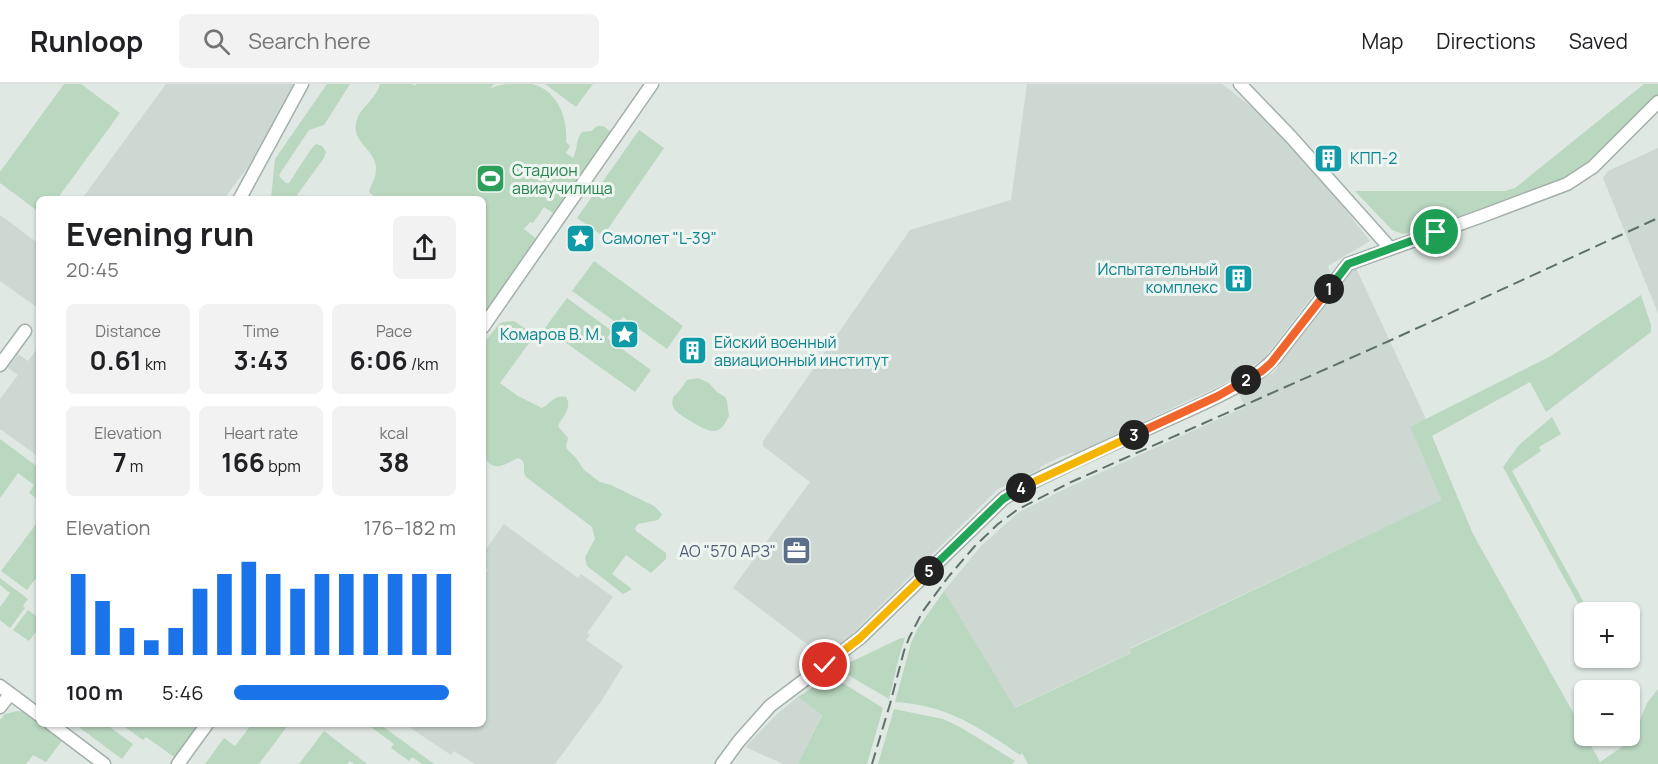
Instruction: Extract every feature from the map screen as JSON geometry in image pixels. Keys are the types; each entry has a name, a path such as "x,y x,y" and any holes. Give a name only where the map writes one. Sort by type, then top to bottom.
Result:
{"street":[{"path":"241,196 302,84"},
{"path":"486,323 652,84"},
{"path":"1240,84 1291,137 1390,248"},
{"path":"722,764 770,706 860,638 1003,499 1073,462 1218,396 1256,375 1275,358 1348,264 1567,184 1593,167 1658,102"},
{"path":"0,364 25,331"},
{"path":"0,707 5,690 36,713"},
{"path":"55,727 104,764"},
{"path":"178,764 205,727"}],"shaded area":[{"path":"166,84 296,84 276,129 226,196 84,196"},
{"path":"1027,84 1222,84 1257,111 1337,199 1370,241 1328,266 1330,273 1264,359 1222,385 1074,454 1073,452 1056,459 998,489 828,658 733,588 810,482 763,446 763,441 910,230 1011,200"},
{"path":"1658,148 1658,313 1603,178 1608,171"},
{"path":"0,215 36,242 36,307 0,281"},
{"path":"1356,268 1426,419 1410,427 1443,500 1130,648 1132,652 1014,708 944,591 981,546 1019,512 1245,407 1237,390 1273,373 1350,272"},
{"path":"36,350 36,455 0,429 0,399 18,375 8,368 18,354 28,361"},
{"path":"504,524 578,578 581,574 613,597 587,633 590,635 586,640 623,666 602,700 555,764 475,764 454,751 451,755 409,727 486,727 486,573 488,570 486,568 486,549"},
{"path":"798,697 822,714 798,764 783,764 745,747 778,713"}],"green space":[{"path":"64,84 81,84 120,113 59,196 36,196 36,210 0,183 0,172"},
{"path":"327,84 350,84 324,125 309,130 279,176 289,183 311,149 316,144 322,146 326,152 324,158 297,195 299,196 271,196 275,159"},
{"path":"380,84 412,84 415,86 416,84 494,84 490,89 503,85 532,84 549,92 560,107 565,124 566,142 570,146 566,153 573,158 578,138 582,132 592,131 599,126 605,127 612,134 556,215 544,207 533,223 530,222 524,229 538,240 486,314 486,196 374,196 369,192 375,176 375,163 358,136 356,124 360,113"},
{"path":"545,84 593,84 576,107"},
{"path":"1644,84 1658,84 1658,95 1573,175 1546,187 1403,234 1392,230 1355,191 1505,191 1515,188"},
{"path":"639,130 664,148 603,236 577,218"},
{"path":"594,261 683,326 667,349 623,317 617,323 572,291"},
{"path":"1641,295 1651,325 1651,332 1546,412 1530,382 1432,436 1473,534 1574,714 1574,746 1591,746 1600,762 1623,746 1640,746 1640,720 1647,703 1658,689 1658,764 1028,764 1022,753 1020,755 953,715 916,704 895,702 911,643 918,628 944,591 1015,708 1131,653 1130,649 1442,500 1410,427 1551,356"},
{"path":"567,298 612,331 607,338 651,370 635,392 545,328"},
{"path":"514,321 535,335 500,383 518,396 542,408 556,398 566,397 568,409 558,426 568,438 567,449 584,470 600,482 654,506 662,514 658,520 638,524 635,528 666,553 666,559 651,573 626,555 612,574 632,589 623,594 587,566 585,557 595,539 592,527 526,477 522,460 518,458 500,466 488,462 486,457 486,340 503,322"},
{"path":"698,378 709,383 727,401 729,416 719,430 710,431 693,423 673,407 673,397 687,380"},
{"path":"1552,417 1561,434 1539,447 1541,451 1512,471 1584,602 1577,602 1503,467 1519,445"},
{"path":"0,439 36,466 36,498 29,493 34,485 18,473 0,498"},
{"path":"36,524 36,578 27,590 1,571"},
{"path":"0,578 28,599 23,606 25,608 10,628 0,620 0,607 10,593 0,585"},
{"path":"28,610 36,616 36,632 29,641 13,630"},
{"path":"905,638 889,699 838,669 840,667"},
{"path":"832,679 841,682 883,708 867,764 798,764 822,715 798,697 821,682"},
{"path":"894,709 943,719 1015,761 1012,764 878,764"},
{"path":"17,711 27,712 36,718 36,727 48,727 64,738 46,762 33,755 26,764 0,764 0,720 5,714"},
{"path":"79,727 110,727 133,744 122,759"},
{"path":"125,727 201,727 177,759 146,737 143,740"},
{"path":"249,727 287,727 259,764 205,764 224,738 235,746"},
{"path":"371,727 384,727 434,764 422,764 412,757 409,761 391,748 394,744"},
{"path":"324,731 367,764 354,764 350,761 347,764 299,764"}],"railway":[{"path":"872,764 904,651 923,611 974,547 1017,510 1069,483 1658,218"}],"place":[{"name":"КПП-2","path":"1329,158"},
{"name":"Стадион авиаучилища","path":"491,179"},
{"name":"Самолет \"L-39\"","path":"581,238"},
{"name":"Испытательный комплекс","path":"1239,278"},
{"name":"Комаров В. М.","path":"624,334"},
{"name":"Ейский военный авиационный институт","path":"693,351"},
{"name":"АО \"570 АРЗ\"","path":"797,551"}],"route":[{"path":"825,665 860,638 1003,499 1073,462 1218,396 1256,375 1275,358 1348,264 1436,232"}]}
